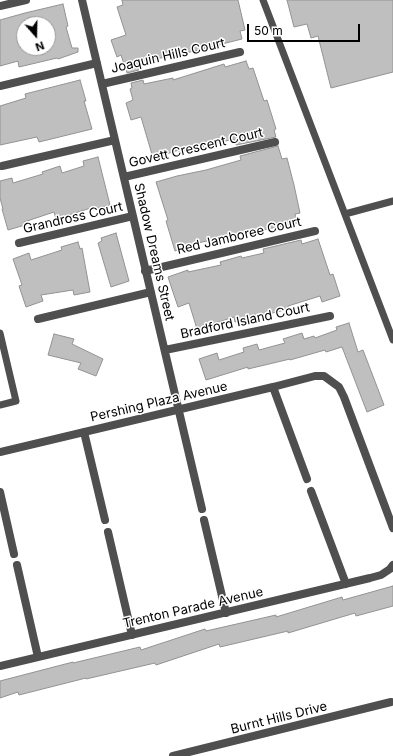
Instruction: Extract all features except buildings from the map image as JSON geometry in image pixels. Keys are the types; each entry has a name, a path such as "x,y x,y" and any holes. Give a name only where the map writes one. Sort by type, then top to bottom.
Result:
{"street":[{"path":"0,6 26,0"},
{"name":"Shadow Dreams Street","path":"82,0 202,509"},
{"name":"Joaquin Hills Court","path":"102,84 240,52"},
{"path":"0,86 97,63"},
{"path":"2,166 115,140"},
{"name":"Govett Crescent Court","path":"124,177 275,142"},
{"name":"Grandross Court","path":"19,243 133,216"},
{"name":"Red Jamboree Court","path":"146,271 315,231"},
{"path":"38,319 151,292"},
{"name":"Bradford Island Court","path":"165,350 330,316"},
{"name":"Pershing Plaza Avenue","path":"0,452 315,376 324,376 339,387 344,396 393,528"},
{"path":"273,387 307,479"},
{"path":"84,432 105,520"},
{"path":"311,491 346,584"},
{"path":"0,492 14,554"},
{"path":"204,520 226,613"},
{"path":"108,532 132,634"},
{"path":"17,565 38,657"},
{"name":"Trenton Parade Avenue","path":"0,666 346,584 381,575 391,567"},
{"name":"Burnt Hills Drive","path":"173,756 391,702"}],"lane":[{"path":"263,0 393,340"},
{"path":"345,214 393,201"},
{"path":"0,333 16,401 0,405"}]}
